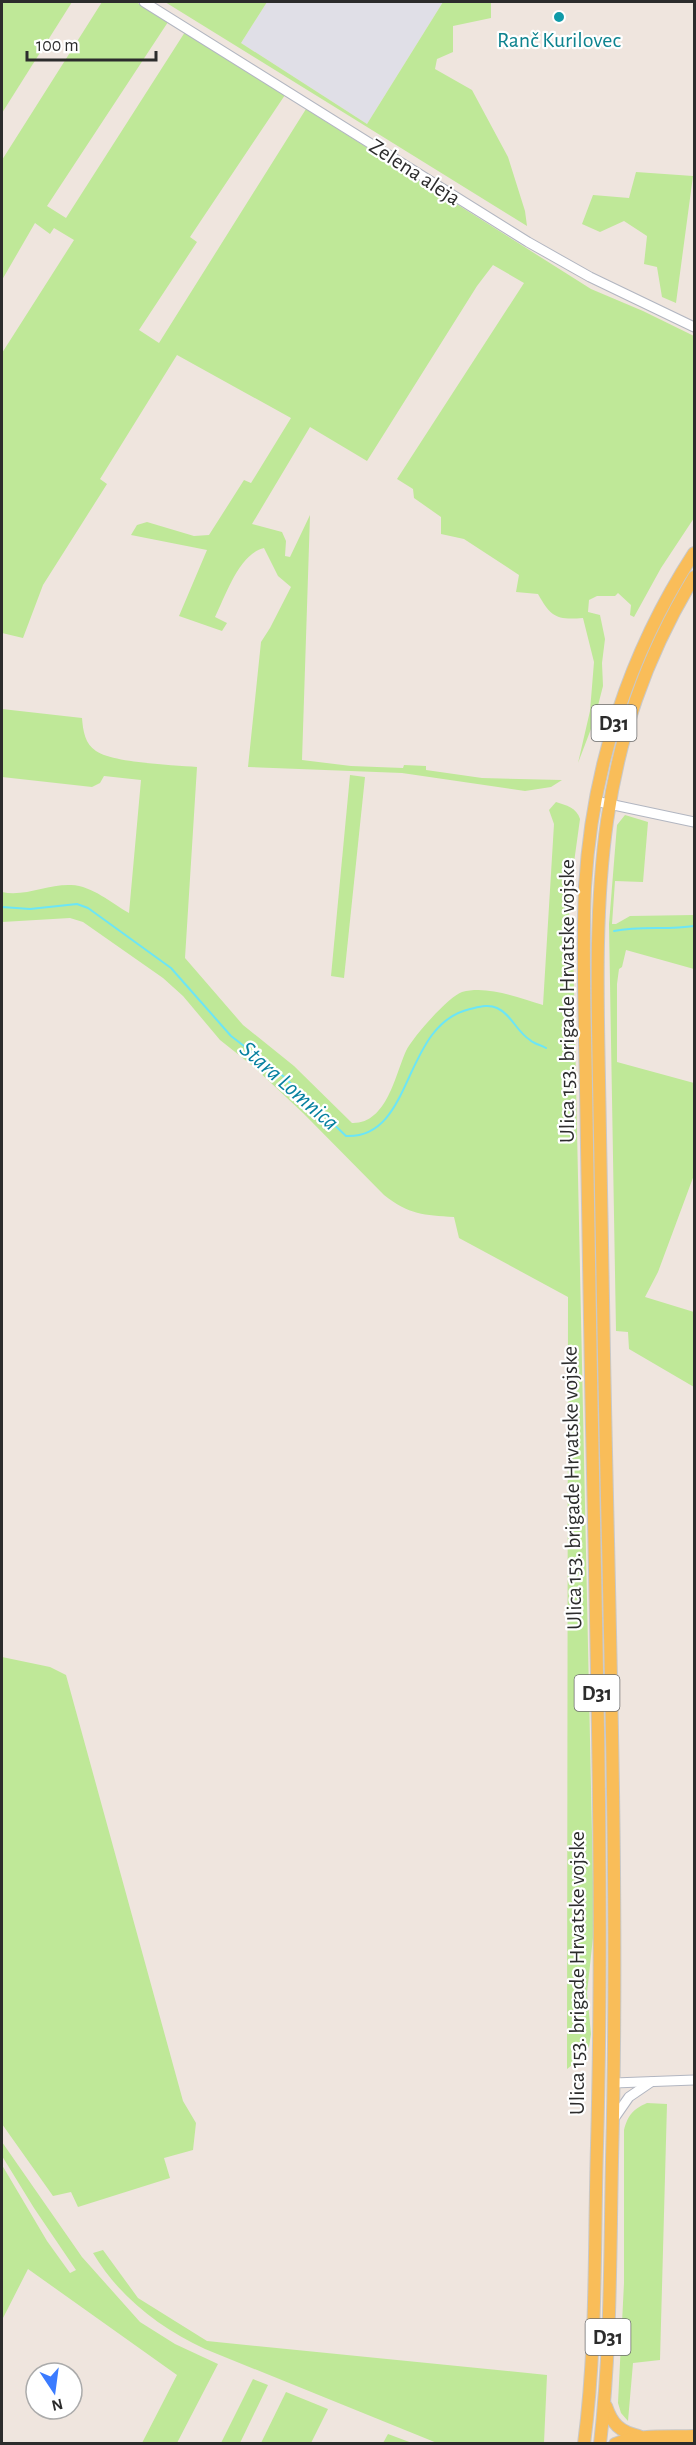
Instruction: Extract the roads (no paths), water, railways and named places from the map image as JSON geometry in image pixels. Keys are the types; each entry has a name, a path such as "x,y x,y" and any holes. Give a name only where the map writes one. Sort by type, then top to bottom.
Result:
{"main road":[{"name":"Ulica 153. brigade Hrvatske vojske","path":"584,2444 593,2318 600,1988 584,954 585,887 595,801 610,736 625,689 653,624 694,553"},
{"name":"Ulica 153. brigade Hrvatske vojske","path":"600,2444 604,2402 614,2083 613,1858 597,943 600,876 608,802 638,692 664,631 694,577"},
{"path":"604,2402 618,2428 646,2437"},
{"path":"615,2444 646,2437 694,2436"}],"street":[{"name":"Zelena aleja","path":"144,2 528,242 590,277 694,327"},
{"path":"595,801 694,822"},
{"path":"614,2083 694,2079"},
{"path":"613,2120 629,2097 654,2081"}],"waterway":[{"name":"Stara Lomnica","path":"2,907 30,909 77,904 88,908 171,968 231,1036 283,1076 346,1136 368,1132 385,1120 431,1036 448,1019 470,1009 487,1006 497,1008 506,1014 525,1037 546,1048"},
{"path":"614,931 694,926"}],"place":[{"name":"Ranč Kurilovec","path":"559,17"}]}
